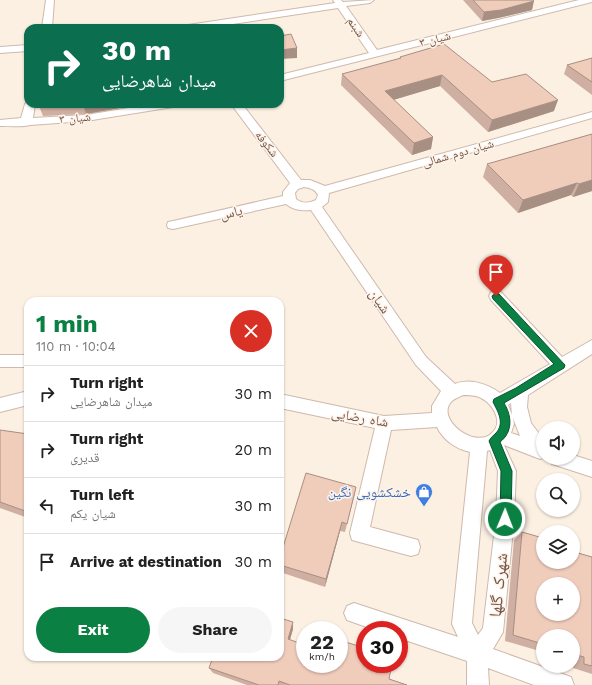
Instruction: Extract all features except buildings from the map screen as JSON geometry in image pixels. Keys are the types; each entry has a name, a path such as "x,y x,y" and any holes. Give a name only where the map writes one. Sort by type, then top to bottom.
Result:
{"street":[{"path":"47,24 50,0"},
{"path":"212,24 339,3 370,0"},
{"path":"586,1 592,7"},
{"name":"شیان ۳","path":"284,77 586,1"},
{"name":"شبنم","path":"339,3 375,54"},
{"path":"0,50 24,48"},
{"path":"26,123 29,108"},
{"name":"شیان ۳","path":"0,123 26,123 86,118 148,108"},
{"name":"شکوفه","path":"239,108 298,184"},
{"name":"شیان دوم شمالی","path":"323,191 592,115"},
{"path":"298,184 310,184 320,188 323,191 324,195 322,202 314,206 308,207 296,205 289,199 289,192 298,184"},
{"name":"یاس","path":"173,225 289,199"},
{"name":"شیان","path":"314,206 421,361 452,391"},
{"path":"496,296 560,365"},
{"path":"498,402 520,391 592,346"},
{"path":"0,361 24,361"},
{"path":"478,685 477,654 462,624 491,441 504,428 506,419 498,402 490,395 480,390 461,388 452,391 445,396 441,403 441,420 446,429 453,436 462,441 491,441 536,451"},
{"path":"520,391 518,401 522,421 530,437 536,444"},
{"path":"0,405 24,399"},
{"name":"شاه رضایی","path":"284,402 384,423 441,420"},
{"path":"384,423 359,533 411,547"},
{"name":"شهرک گلها","path":"477,654 493,632 505,519 507,471 491,441"},
{"path":"580,465 592,469"},
{"path":"354,613 477,654 563,685"}],"place":[{"name":"خشکشویی نگین","path":"424,507"}],"route":[{"path":"496,296 560,365 520,391 498,402 506,419 500,436 494,441 507,471 505,519"}]}
